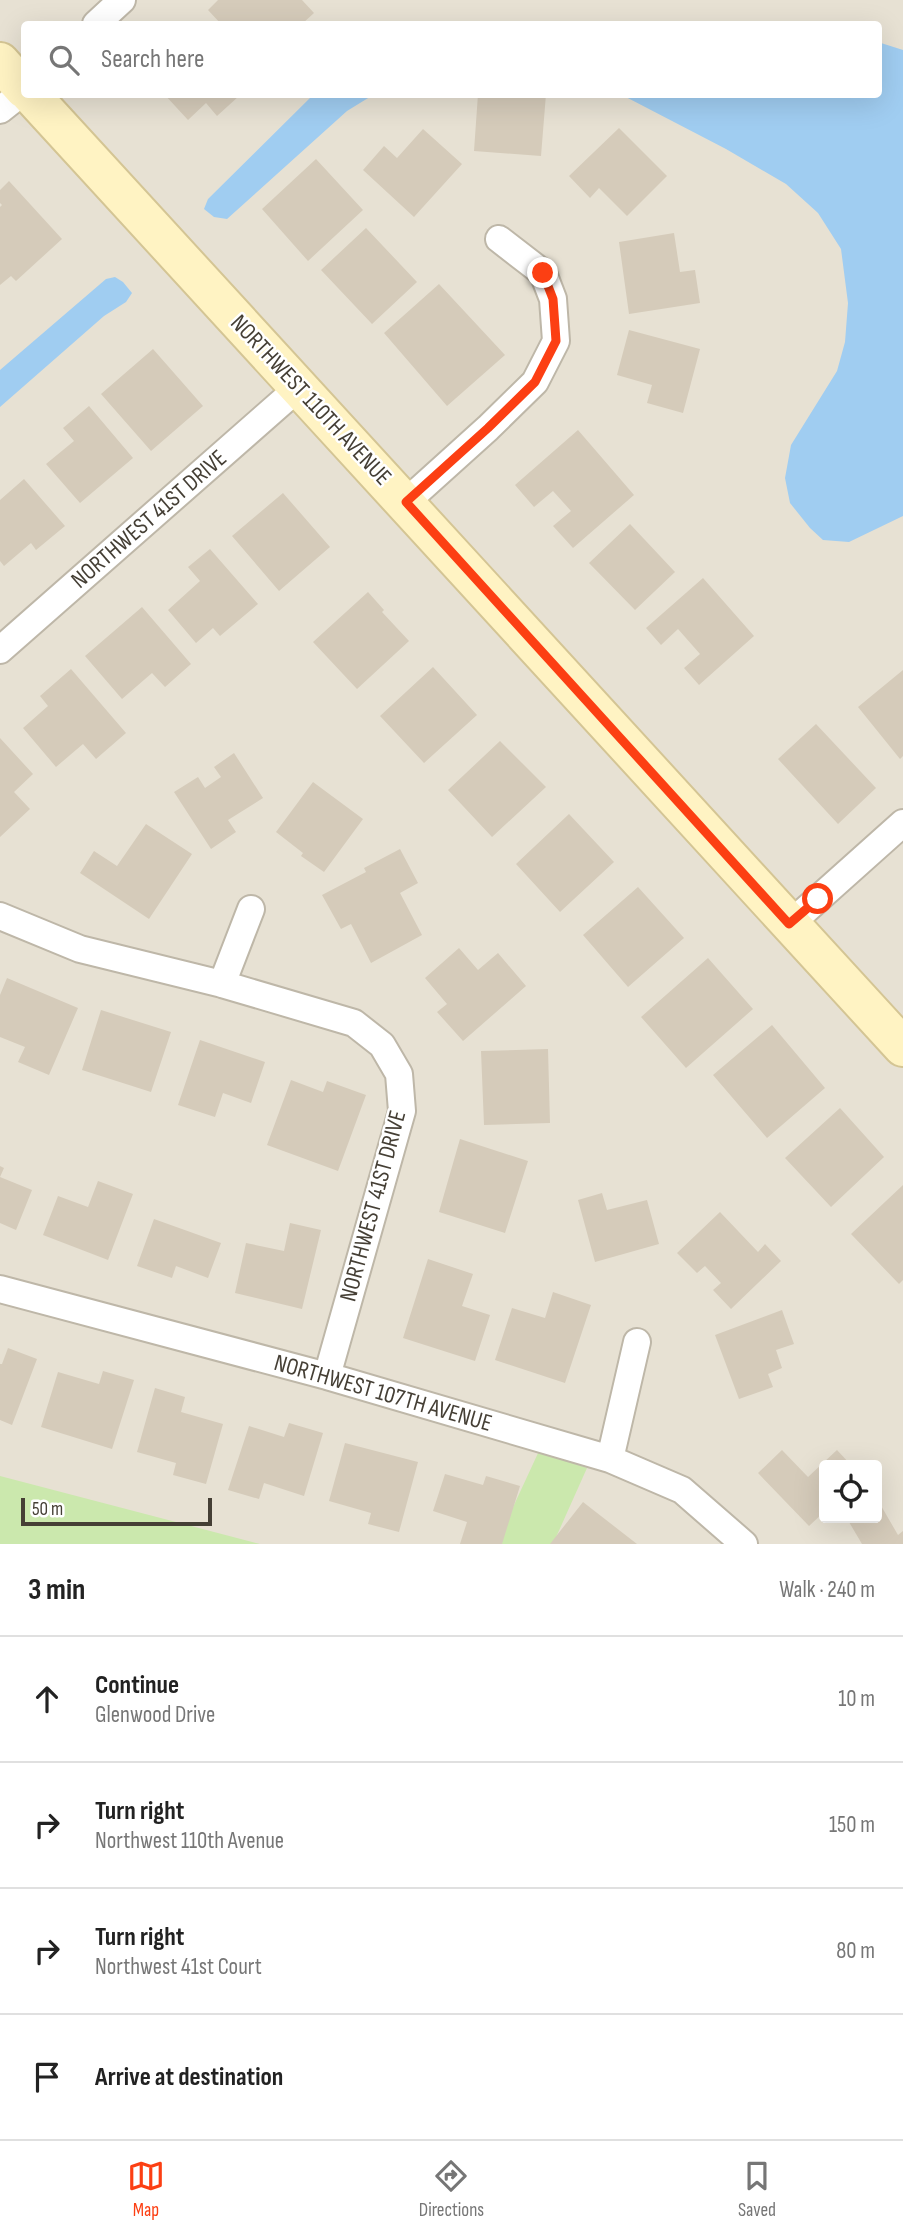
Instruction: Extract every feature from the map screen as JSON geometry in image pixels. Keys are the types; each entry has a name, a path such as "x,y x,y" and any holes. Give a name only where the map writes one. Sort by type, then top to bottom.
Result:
{"street":[{"path":"99,21 122,0"},
{"path":"0,62 21,86"},
{"path":"0,110 21,92"},
{"name":"NORTHWEST 110TH AVENUE","path":"34,98 903,1047"},
{"path":"406,502 535,382 556,341 553,299 543,273 499,239"},
{"name":"NORTHWEST 41ST DRIVE","path":"0,650 298,388"},
{"path":"789,924 903,823"},
{"path":"222,984 251,909"},
{"name":"NORTHWEST 41ST DRIVE","path":"0,916 80,949 222,984 354,1023 382,1045 400,1074 402,1111 327,1376"},
{"name":"NORTHWEST 107TH AVENUE","path":"0,1289 327,1376 610,1459 682,1490 744,1544"},
{"path":"610,1459 637,1342"}],"shaded area":[{"path":"0,0 903,0 903,1544 0,1544"}],"green space":[{"path":"539,1451 587,1468 553,1544 496,1544"},
{"path":"0,1476 260,1544 0,1544"}],"water":[{"path":"882,43 903,50 903,516 849,542 823,540 810,528 790,503 785,478 791,445 837,371 845,342 848,303 841,249 818,213 786,184 628,98 882,98"},
{"path":"310,98 368,98 347,111 227,219 214,217 204,209 208,199"},
{"path":"115,277 132,293 126,302 104,316 0,407 0,370 106,279"}],"building":[{"path":"218,0 302,0 314,13 305,21 218,21 208,10"},
{"path":"168,98 237,98 217,116 206,103 188,120"},
{"path":"478,98 546,98 541,156 474,151"},
{"path":"619,128 667,176 627,216 599,188 590,198 569,176"},
{"path":"423,129 462,164 414,217 363,170 384,146 397,158"},
{"path":"316,159 363,210 308,261 262,209"},
{"path":"9,181 62,239 16,281 11,276 0,285 0,190"},
{"path":"366,228 417,282 372,324 321,270"},
{"path":"674,233 680,272 695,270 700,303 629,314 619,242"},
{"path":"439,284 505,355 447,406 384,333"},
{"path":"629,330 700,349 683,413 647,403 652,385 617,375"},
{"path":"153,349 203,406 151,451 101,394"},
{"path":"89,406 133,458 80,503 46,464 74,441 63,428"},
{"path":"578,430 634,495 573,548 553,526 571,511 553,491 534,507 515,485"},
{"path":"24,479 65,526 36,550 31,543 4,566 0,561 0,500"},
{"path":"283,493 330,547 279,591 232,536"},
{"path":"630,524 675,572 635,610 589,563"},
{"path":"210,549 258,604 220,636 213,628 196,643 168,610 200,581 188,567"},
{"path":"703,578 754,636 699,685 684,668 700,654 678,629 661,645 646,628"},
{"path":"368,592 409,641 357,689 313,642"},
{"path":"142,607 191,664 165,687 152,673 122,699 85,656"},
{"path":"433,667 477,715 424,763 380,716"},
{"path":"71,669 126,733 96,759 83,744 56,767 23,728 48,706 40,696"},
{"path":"903,670 903,756 900,759 858,707"},
{"path":"816,724 876,788 838,824 778,759"},
{"path":"0,738 33,774 14,792 30,809 0,837"},
{"path":"500,741 546,787 492,837 448,790"},
{"path":"234,753 263,798 228,820 236,832 211,849 174,792 198,777 205,788 221,777 214,767"},
{"path":"313,782 363,819 324,872 301,856 303,853 276,832"},
{"path":"569,814 614,862 560,912 516,864"},
{"path":"146,824 192,854 149,919 80,873 94,851 117,866"},
{"path":"400,849 418,883 400,893 422,935 371,963 351,924 341,929 322,895 366,872 364,868"},
{"path":"638,887 684,938 628,987 583,935"},
{"path":"459,948 478,970 498,953 526,986 463,1041 437,1012 447,1004 425,978"},
{"path":"708,958 753,1009 686,1068 641,1017"},
{"path":"7,978 78,1008 49,1075 18,1062 25,1047 0,1037 0,995"},
{"path":"101,1010 171,1032 151,1092 82,1070"},
{"path":"772,1025 825,1088 767,1138 713,1075"},
{"path":"200,1040 265,1062 251,1103 223,1093 215,1117 178,1105"},
{"path":"548,1049 550,1123 484,1125 481,1051"},
{"path":"291,1080 323,1092 327,1081 366,1095 338,1171 267,1145"},
{"path":"840,1108 884,1157 831,1207 785,1158"},
{"path":"460,1139 528,1161 505,1233 439,1212"},
{"path":"0,1177 32,1190 16,1230 0,1223"},
{"path":"98,1181 133,1194 108,1260 43,1235 58,1196 88,1207"},
{"path":"903,1185 903,1280 899,1284 851,1234"},
{"path":"602,1193 607,1210 647,1200 659,1244 595,1262 578,1200"},
{"path":"720,1212 758,1252 765,1244 781,1261 731,1309 713,1290 721,1283 705,1266 697,1273 677,1253"},
{"path":"154,1219 221,1243 208,1278 176,1266 172,1278 137,1266"},
{"path":"290,1223 321,1230 302,1309 235,1293 246,1243 284,1251"},
{"path":"428,1259 473,1274 462,1306 490,1315 475,1361 403,1338"},
{"path":"553,1292 591,1305 565,1383 495,1360 512,1308 545,1318"},
{"path":"782,1310 794,1344 776,1350 782,1368 768,1374 773,1387 739,1399 715,1335"},
{"path":"8,1348 37,1359 12,1425 0,1420 0,1364"},
{"path":"103,1371 134,1380 112,1449 41,1427 58,1372 99,1384"},
{"path":"155,1388 185,1397 181,1412 223,1424 206,1484 173,1475 176,1463 137,1452"},
{"path":"289,1423 323,1433 304,1496 264,1483 259,1499 228,1490 249,1426 284,1437"},
{"path":"345,1443 418,1462 399,1532 368,1524 371,1513 329,1501"},
{"path":"782,1450 808,1477 819,1467 819,1517 809,1526 758,1473"},
{"path":"837,1450 846,1460 826,1460"},
{"path":"445,1474 483,1485 486,1476 520,1486 502,1544 460,1544 467,1522 433,1511"},
{"path":"583,1502 637,1544 550,1544"},
{"path":"882,1507 898,1535 903,1531 903,1544 862,1544 850,1523 882,1523"}],"route":[{"path":"543,273 553,299 556,341 535,382 406,502 789,924 818,899"}]}
